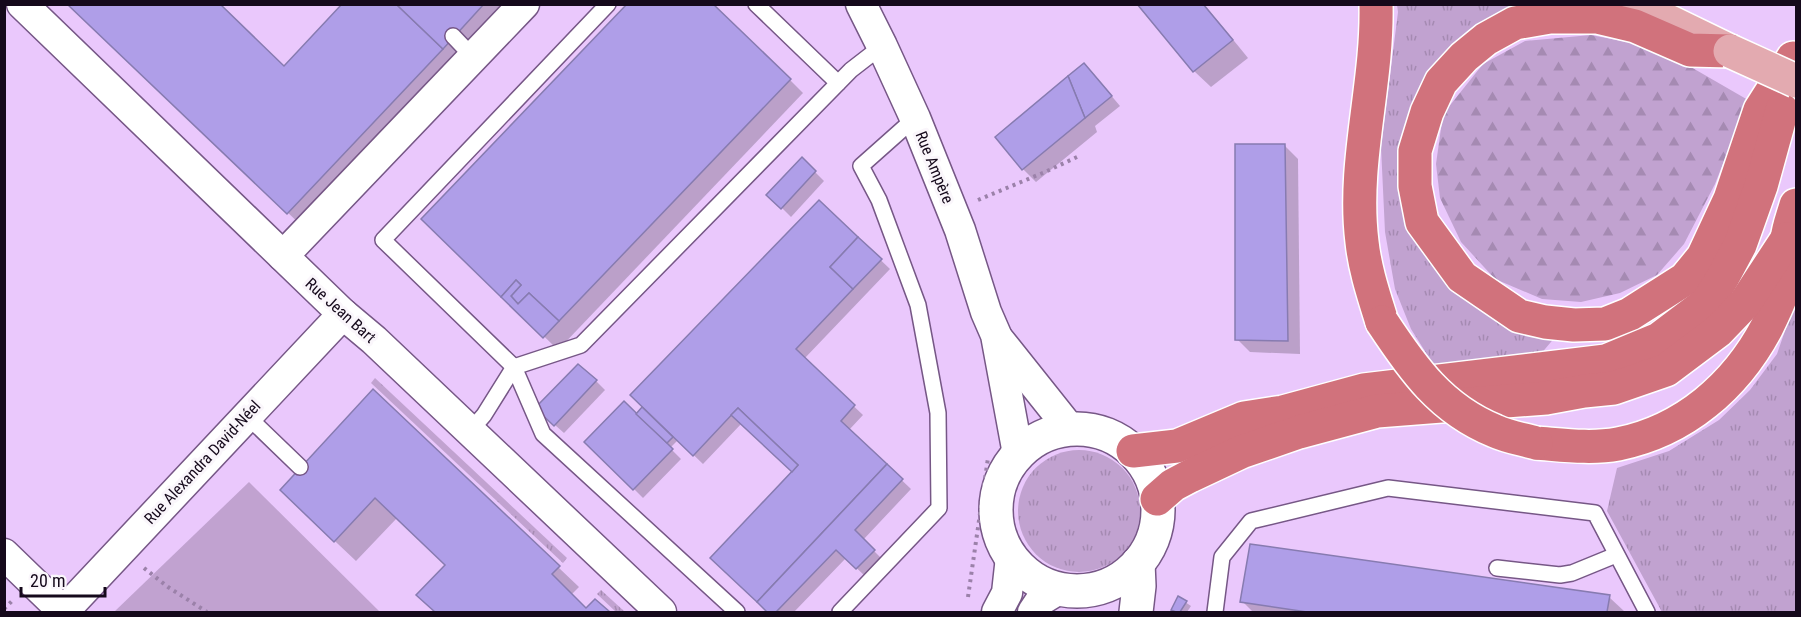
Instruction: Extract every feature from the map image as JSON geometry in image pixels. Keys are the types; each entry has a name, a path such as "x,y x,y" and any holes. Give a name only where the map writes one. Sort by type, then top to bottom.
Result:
{"highway":[{"path":"1376,4 1376,45 1360,199 1362,241 1368,279 1383,322 1409,363 1428,386 1458,412 1495,431 1536,443 1579,447 1616,444 1657,434 1711,398 1736,376 1755,350 1778,306 1786,279 1787,238 1797,205"},
{"path":"1730,51 1690,50 1635,26 1597,17 1550,17 1515,23 1486,39 1464,57 1441,82 1427,112 1415,151 1415,186 1422,222 1462,277 1519,316 1574,325 1605,324 1630,314 1685,279 1703,257 1730,199 1760,110 1796,62"},
{"path":"1133,451 1177,446 1244,418 1283,412 1364,390 1606,361 1659,339 1708,302 1740,245 1761,186 1796,62"},
{"path":"1157,499 1173,485 1241,452 1299,432 1377,411 1546,398 1614,388 1666,370 1718,331 1745,303 1787,238"}],"main road":[{"path":"1633,4 1730,51 1796,62"}],"street":[{"name":"Rue Jean Bart","path":"22,4 343,314 374,340 661,612"},
{"path":"280,253 463,47 524,4"},
{"name":"Rue Ampère","path":"861,4 915,118 960,230 986,312 996,335 1071,429"},
{"name":"Rue Alexandra David-Néel","path":"64,612 343,314"},
{"name":"Rue Ampère","path":"996,335 1004,453"},
{"path":"1033,612 1041,600 1084,597 1124,576 1138,563 1155,533 1157,499 1153,481 1133,451 1104,434 1071,429 1042,437 1004,453 1007,469 996,504 997,523 1002,541 1011,557 1032,578 1084,597"},
{"path":"4,554 64,612"},
{"path":"997,612 1007,593 1011,557"},
{"path":"1136,612 1139,586 1138,563"}],"lane":[{"path":"608,4 383,240 514,367 543,434 737,612"},
{"path":"756,4 838,83"},
{"path":"470,431 484,415 514,367 581,345 838,83 882,46"},
{"path":"840,612 939,508 938,412 918,305 879,200 861,166 915,118"},
{"path":"246,415 300,468"},
{"path":"1215,612 1222,556 1251,521 1388,488 1595,513 1647,612"},
{"path":"1497,568 1560,575 1572,573 1616,555"}],"path":[{"path":"974,202 1077,157"},
{"path":"968,597 980,526 985,472 1004,453"},
{"path":"151,573 207,612"}],"green space":[{"path":"1397,5 1532,5 1440,62 1420,245 1446,284 1481,311 1525,331 1556,336 1540,355 1433,364 1411,329 1395,289 1385,232 1381,147"},
{"path":"1591,35 1658,48 1748,100 1715,184 1684,244 1657,275 1620,293 1581,302 1542,299 1495,279 1461,242 1440,198 1436,164 1443,114 1483,64 1525,41"},
{"path":"1796,299 1796,612 1662,612 1607,511 1617,468 1669,451 1719,420 1750,390 1777,354"},
{"path":"375,378 567,558 563,563 371,383"},
{"path":"1079,450 1102,455 1122,468 1135,488 1140,511 1135,534 1122,554 1102,567 1079,572 1056,567 1036,554 1023,534 1018,511 1023,488 1036,468 1056,455"},
{"path":"249,482 380,612 114,612"},
{"path":"601,590 625,612 616,612 597,594"}],"building":[{"path":"67,4 220,4 284,66 342,4 396,4 443,49 287,214"},
{"path":"396,4 484,4 443,49"},
{"path":"627,4 713,4 791,79 559,321 529,293 518,304 511,296 521,285 516,280 501,297 421,219"},
{"path":"1137,4 1203,4 1233,40 1193,72"},
{"path":"1084,63 1112,96 1085,118 1068,76"},
{"path":"1068,76 1085,118 1022,170 995,137"},
{"path":"1235,144 1285,144 1288,341 1235,340"},
{"path":"802,157 816,171 781,209 766,195"},
{"path":"819,200 858,237 830,267 853,289 796,349 855,405 841,421 887,464 757,602 710,558 798,465 738,408 693,456 630,395"},
{"path":"858,237 882,259 853,289 830,267"},
{"path":"516,280 521,285 511,296 518,304 529,293 559,321 543,338 501,297"},
{"path":"578,364 597,380 554,426 535,408"},
{"path":"373,389 560,566 552,574 586,608 595,599 610,612 435,612 416,595 445,565 375,498 334,542 280,490"},
{"path":"624,401 673,449 633,490 584,442"},
{"path":"642,407 673,437 667,443 636,414"},
{"path":"738,408 798,465 792,472 731,415"},
{"path":"887,464 903,479 855,530 875,550 856,569 836,550 776,612 767,612 757,602"},
{"path":"1250,544 1610,595 1607,612 1307,612 1240,602"},
{"path":"1178,596 1187,601 1180,612 1176,612 1171,610"}]}
